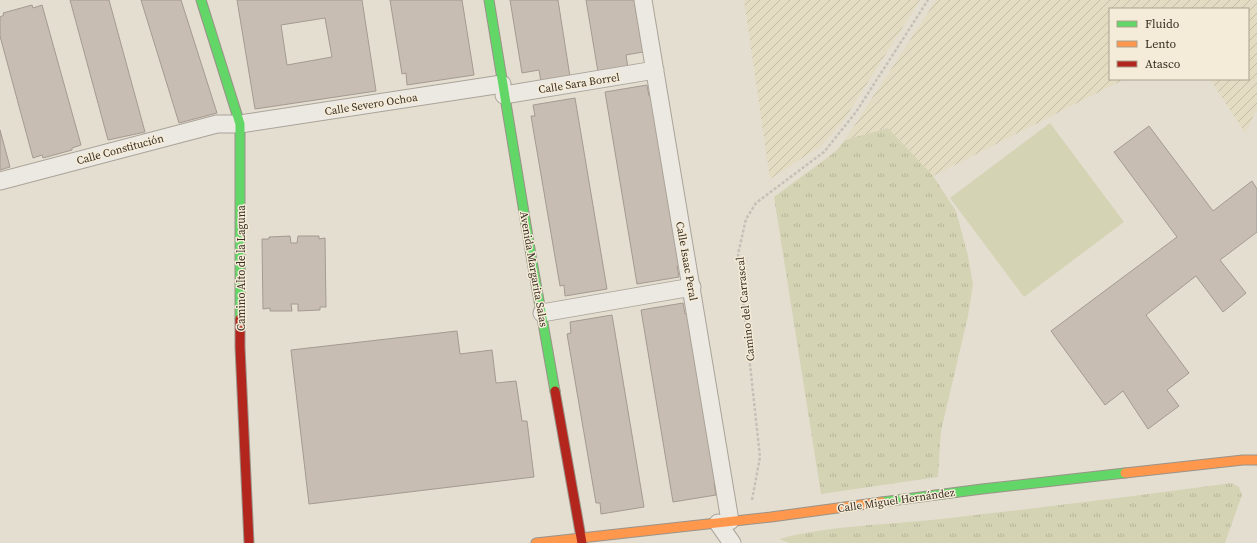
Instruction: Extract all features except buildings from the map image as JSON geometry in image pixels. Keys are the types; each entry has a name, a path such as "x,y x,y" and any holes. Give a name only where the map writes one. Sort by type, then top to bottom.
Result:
{"street":[{"name":"Camino Alto de la Laguna","path":"200,0 240,124 240,347 249,543"},
{"name":"Avenida Margarita Salas","path":"489,0 503,90 582,540"},
{"name":"Calle Isaac Peral","path":"643,0 692,287 724,522"},
{"name":"Calle Sara Borrel","path":"503,90 655,70"},
{"name":"Calle Severo Ochoa","path":"240,124 503,90"},
{"name":"Calle Constitución","path":"0,181 216,124 240,124"},
{"path":"542,313 692,287"},
{"name":"Calle Miguel Hernández","path":"536,543 582,540 1113,473 1243,460 1257,460"},
{"path":"724,522 732,543"}],"path":[{"name":"Camino del Carrascal","path":"748,519 760,457 738,254 746,219 756,203 824,152 856,112 928,0"}],"shaded area":[{"path":"744,0 920,0 844,120 821,146 770,179"},
{"path":"936,0 1257,0 1257,109 1245,133 1211,80 1249,80 1249,8 1109,8 1109,80 1123,80 933,176 888,128 845,140"}],"green space":[{"path":"1050,123 1124,222 1024,297 950,198"},
{"path":"888,128 933,176 956,211 968,256 973,284 968,316 941,431 938,477 821,494 774,197 827,158 838,149 845,140"},
{"path":"1232,483 1239,487 1242,495 1225,543 789,543 779,539 799,534 839,528 977,515"}],"traffic: fast":[{"path":"201,0 240,124 240,319"},
{"path":"489,0 555,391"},
{"path":"882,502 1125,473"}],"traffic: slow":[{"path":"1125,473 1243,460 1257,460"},
{"path":"536,543 771,517 882,502"}],"traffic: jam":[{"path":"240,319 249,543"},
{"path":"555,391 582,543"}]}
